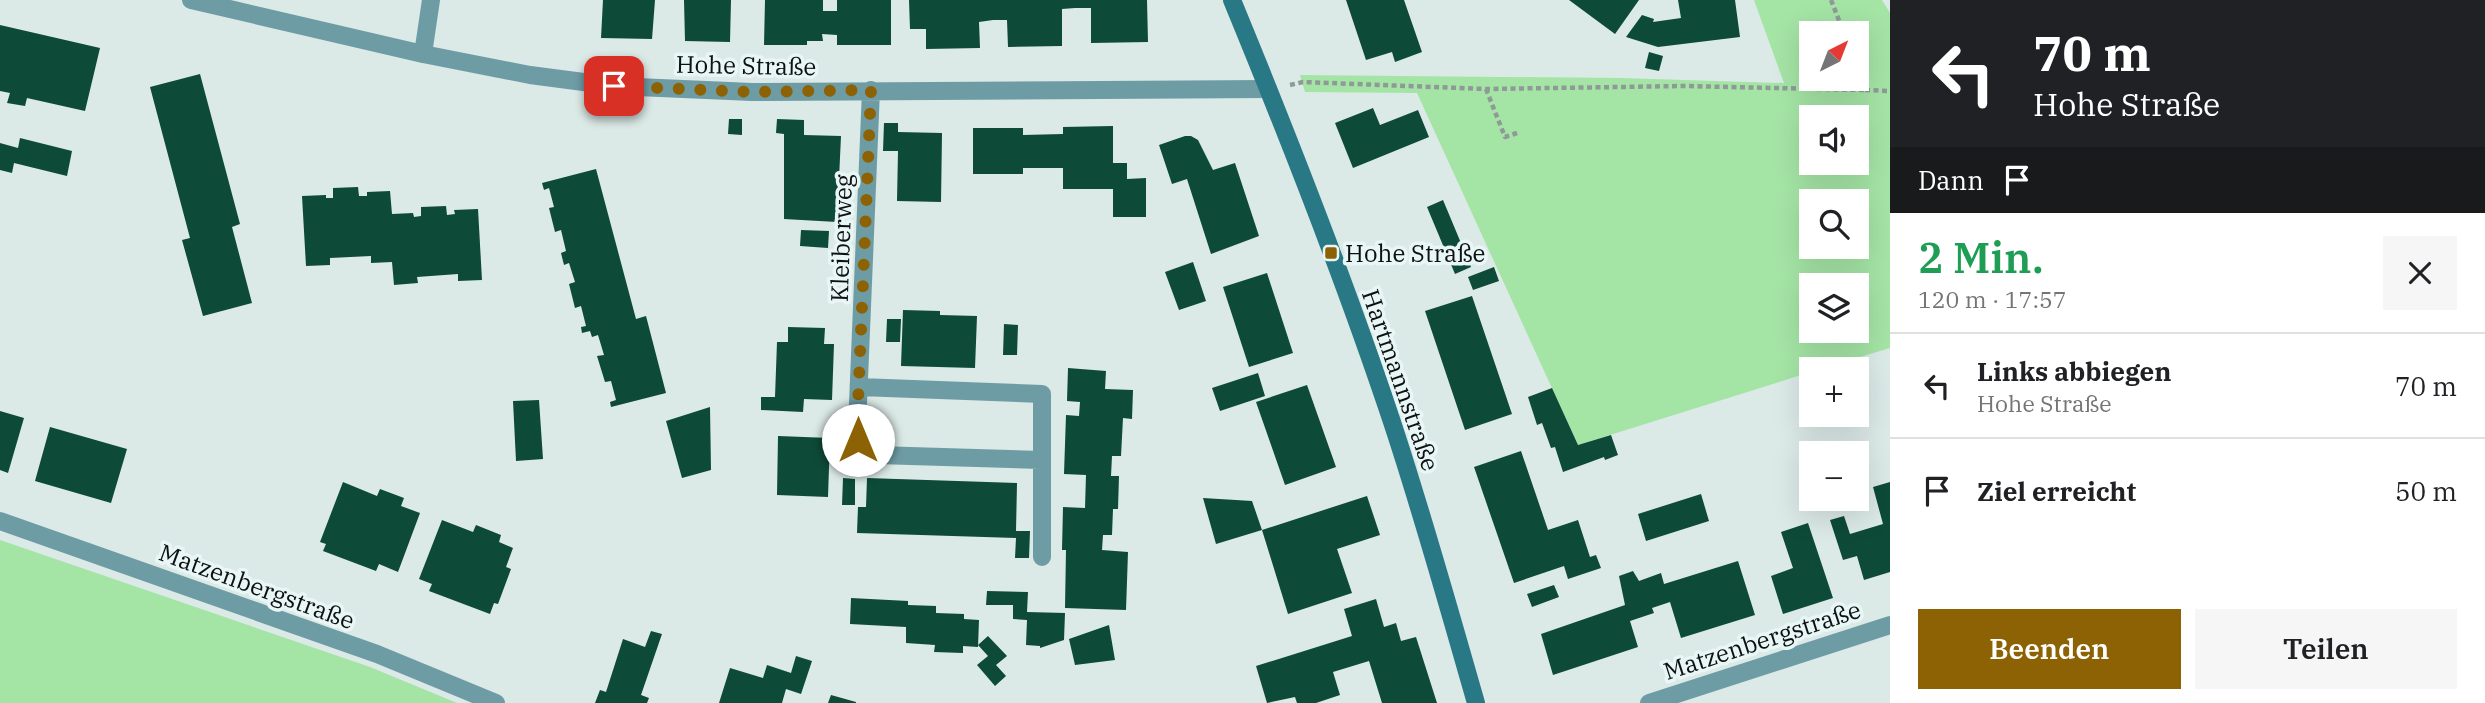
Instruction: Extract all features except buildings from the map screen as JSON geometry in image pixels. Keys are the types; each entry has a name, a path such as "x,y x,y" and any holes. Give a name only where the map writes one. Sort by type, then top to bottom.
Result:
{"main road":[{"name":"Hartmannstraße","path":"1232,0 1389,412 1476,703"}],"street":[{"name":"Hohe Straße","path":"191,0 423,54 530,75 614,86 738,92 1268,89"},
{"path":"423,54 431,0"},
{"name":"Kleiberweg","path":"871,90 858,440 864,451 892,456 1041,460"},
{"path":"860,387 1042,394 1042,556"},
{"name":"Matzenbergstraße","path":"0,521 377,654 496,703"},
{"name":"Matzenbergstraße","path":"1649,703 1890,625"}],"path":[{"path":"1831,0 1839,21"},
{"path":"1268,89 1303,82 1486,89 1684,86 1799,89"},
{"path":"1486,89 1505,137 1517,133"},
{"path":"1869,90 1890,91"}],"green space":[{"path":"1754,0 1882,0 1890,13 1890,348 1860,357 1799,357 1799,376 1578,445 1417,93 1305,92 1300,75 1619,78 1784,83"},
{"path":"0,540 370,667 457,703 0,703"}],"place":[{"name":"Hohe Straße","path":"1331,253"}],"route":[{"path":"614,86 752,92 871,90 858,440"}]}
